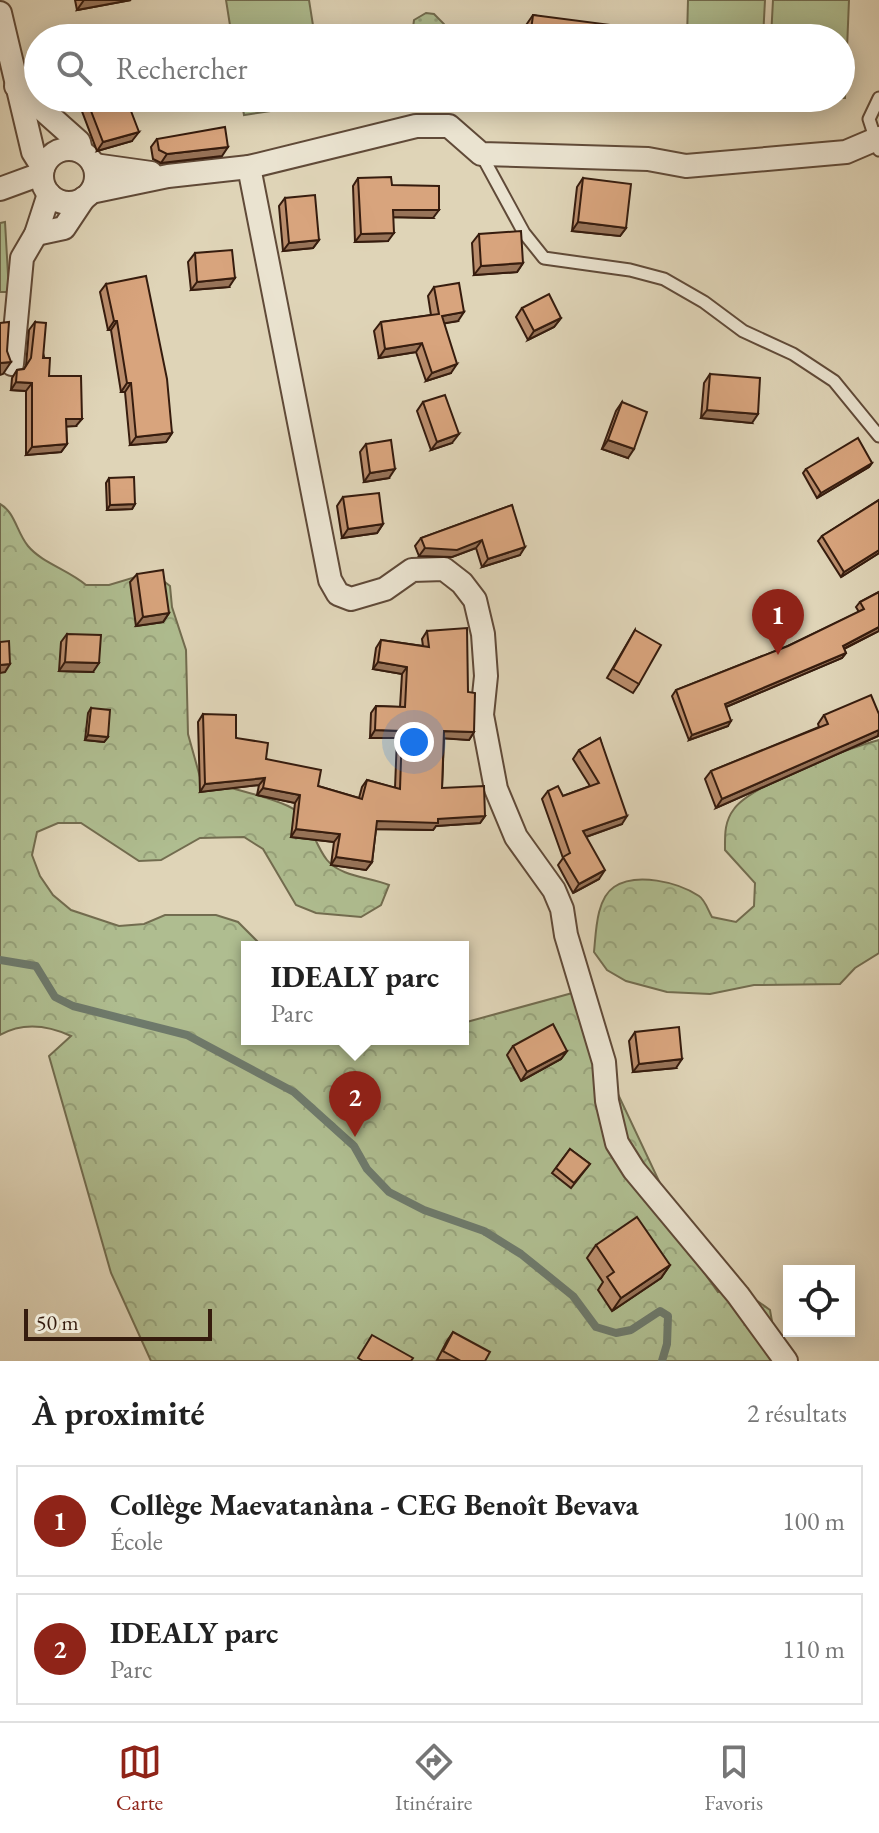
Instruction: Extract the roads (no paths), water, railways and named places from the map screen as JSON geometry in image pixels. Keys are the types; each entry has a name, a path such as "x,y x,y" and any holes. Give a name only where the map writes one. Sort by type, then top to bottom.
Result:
{"street":[{"path":"0,13 33,152 44,179 66,203 168,176 249,167 416,126 449,126 481,154 648,159 686,166 846,152 878,143"},
{"path":"16,86 24,93"},
{"path":"36,234 64,228 95,183 79,142 45,112"},
{"path":"12,364 22,258 36,234 44,179 53,153 62,149 87,158 168,176"},
{"path":"249,167 330,580 338,594 351,599 385,589 412,570 444,569 462,583 475,600 483,634 486,676 482,715 496,789 516,837 554,890 562,909 566,935 604,1062 607,1101 617,1143 634,1170 738,1295 786,1361"},
{"path":"0,189 44,179"}],"lane":[{"path":"878,143 869,119 879,98"},
{"path":"481,154 524,233 544,258 630,270 664,279 704,302 743,331 793,354 834,381 879,436"}],"waterway":[{"path":"0,960 36,966 55,997 73,1006 187,1035 294,1092 354,1146 367,1169 389,1192 424,1210 484,1231 521,1254 573,1296 596,1327 616,1333 631,1330 660,1311 668,1316 667,1344 662,1361"}],"place":[{"name":"Collège Maevatanàna - CEG Benoît Bevava","path":"778,655"},
{"name":"IDEALY parc","path":"355,1137"}]}
